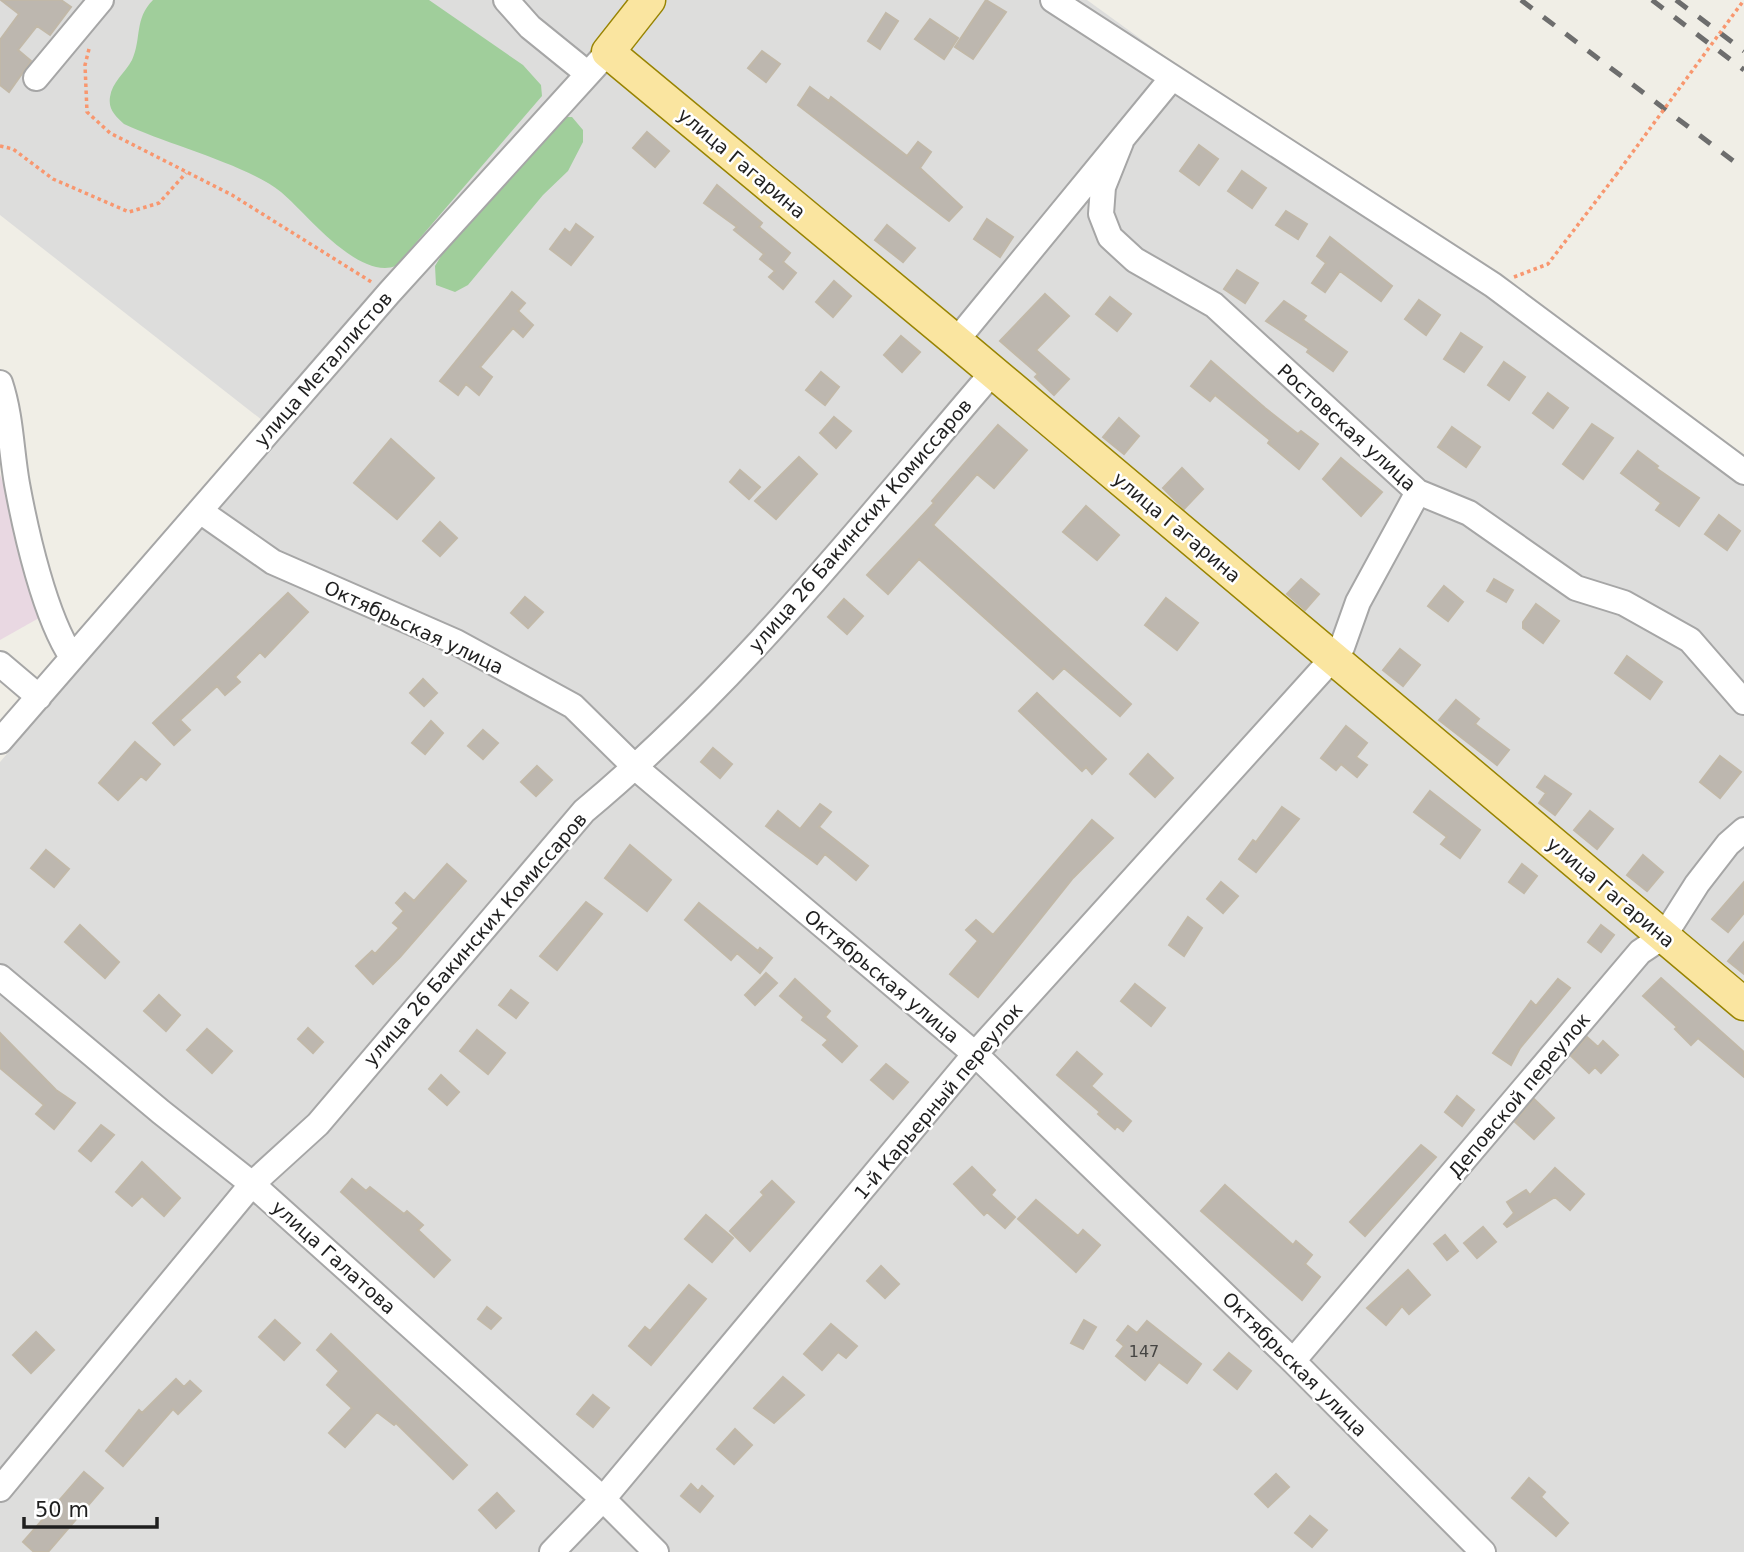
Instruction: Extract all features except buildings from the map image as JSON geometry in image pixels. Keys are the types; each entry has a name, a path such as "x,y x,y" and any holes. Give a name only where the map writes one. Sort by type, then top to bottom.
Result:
{"main road":[{"name":"улица Металлистов","path":"598,63 649,0"},
{"name":"улица Гагарина","path":"598,63 956,341 1744,1004"}],"street":[{"path":"36,78 101,0"},
{"name":"улица Гагарина","path":"506,0 530,27 598,63"},
{"path":"1053,0 1493,285 1744,472"},
{"name":"улица Металлистов","path":"0,741 389,293 598,63"},
{"path":"956,341 1172,78"},
{"name":"Ростовская улица","path":"1121,142 1103,187 1101,214 1110,237 1135,260 1214,305 1418,492 1469,513 1576,589 1623,603 1690,640 1744,702"},
{"name":"улица 26 Бакинских Комиссаров","path":"0,1489 252,1184 318,1124 584,811 636,768 731,674 993,372"},
{"path":"0,383 7,405 17,483 43,587 58,636 72,657"},
{"name":"1-й Карьерный переулок","path":"552,1552 603,1499 975,1054 1342,647 1359,602 1418,492"},
{"name":"Октябрьская улица","path":"200,511 273,562 456,642 573,706 636,768 975,1054 1293,1361 1483,1552"},
{"path":"0,664 39,697"},
{"name":"Деповской переулок","path":"1293,1361 1640,952 1664,936 1697,884 1728,844 1744,830"},
{"name":"улица Галатова","path":"0,976 160,1112 252,1184 603,1499 656,1552"}],"path":[{"path":"1493,285 1548,264 1744,0"},
{"path":"90,40 85,65 87,112 110,133 232,195 389,293"},
{"path":"0,146 13,149 53,179 129,212 159,203 186,173"}],"shaded area":[{"path":"0,0 1087,0 1744,476 1744,1552 0,1552 0,762 281,435 0,215"},
{"path":"0,474 34,578 39,618 0,640"}],"green space":[{"path":"153,0 429,0 523,65 541,85 542,96 396,266 381,268 366,264 334,243 267,182 228,164 141,132 124,124 116,115 110,106 111,92 132,60 143,14"},
{"path":"565,117 572,117 583,130 583,142 568,171 543,195 468,285 455,292 436,285 435,266 444,251 553,124"}],"railway":[{"path":"1521,0 1744,169"},
{"path":"1652,0 1744,70"},
{"path":"1676,0 1744,51"}]}
